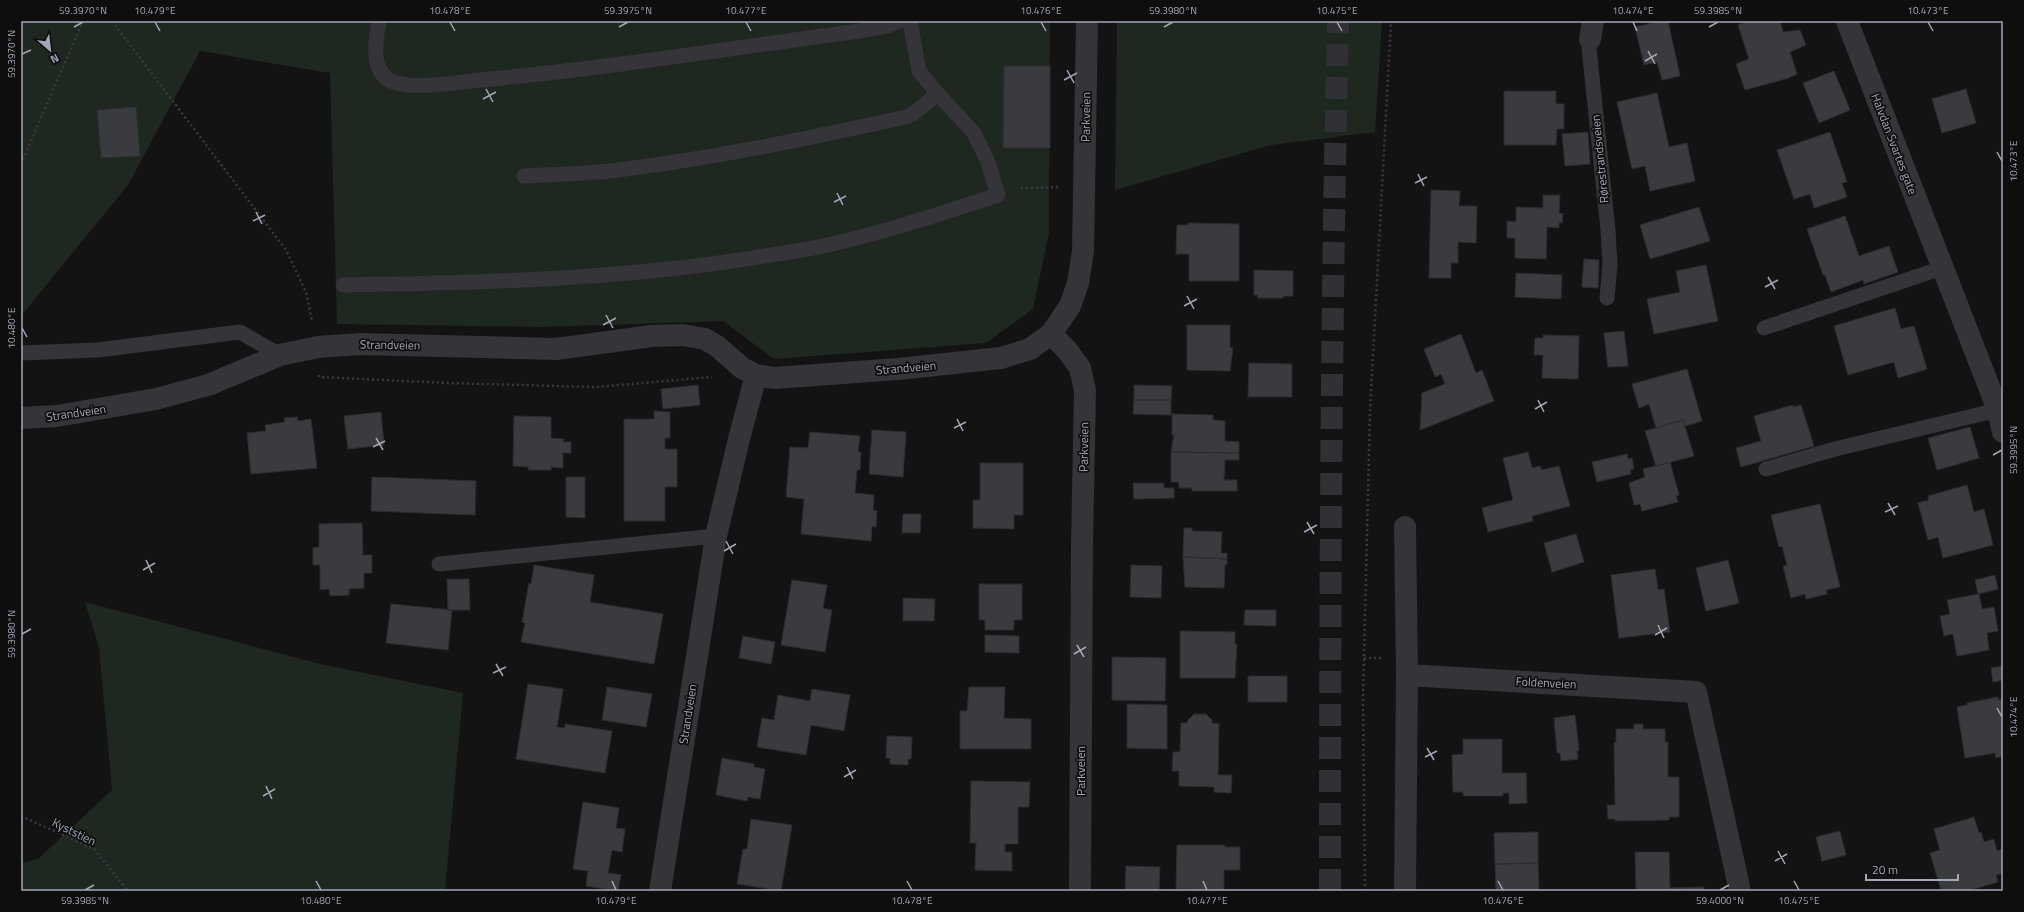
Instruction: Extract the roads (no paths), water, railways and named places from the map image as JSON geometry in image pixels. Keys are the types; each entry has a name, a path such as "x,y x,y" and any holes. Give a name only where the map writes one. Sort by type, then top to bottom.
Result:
{"street":[{"name":"Parkveien","path":"1080,891 1082,553 1085,390 1080,368 1067,350 1051,334 1070,306 1078,283 1083,251 1087,21"},
{"name":"Halvdan Svartes gate","path":"1847,21 1942,268 2001,409 2003,432"},
{"name":"Strandveien","path":"21,418 57,416 156,399 208,385 280,355 318,347 360,344 556,349 652,336 682,335 705,339 717,346 749,372 774,378 797,378 1001,358 1030,348 1051,334"},
{"name":"Strandveien","path":"660,891 716,536 739,439 749,372"},
{"path":"1405,527 1407,675 1405,891"},
{"name":"Foldenveien","path":"1407,675 1696,692 1740,891"}],"lane":[{"path":"379,21 376,38 377,63 385,77 400,85 439,84 537,75 860,31 887,26 899,21"},
{"path":"343,285 459,283 640,272 706,265 830,245 936,216 998,195 988,162 974,133 919,71 910,21"},
{"name":"Rørestrandsveien","path":"1592,30 1589,48 1610,264 1607,298"},
{"path":"524,176 617,170 701,158 812,138 906,117 914,113 938,94"},
{"path":"1764,328 1942,268"},
{"path":"21,353 98,350 240,332 280,355"},
{"path":"1766,469 1835,449 2001,409"},
{"path":"439,564 716,536"}],"tunnel":[{"path":"1330,891 1331,456 1338,21"}]}
